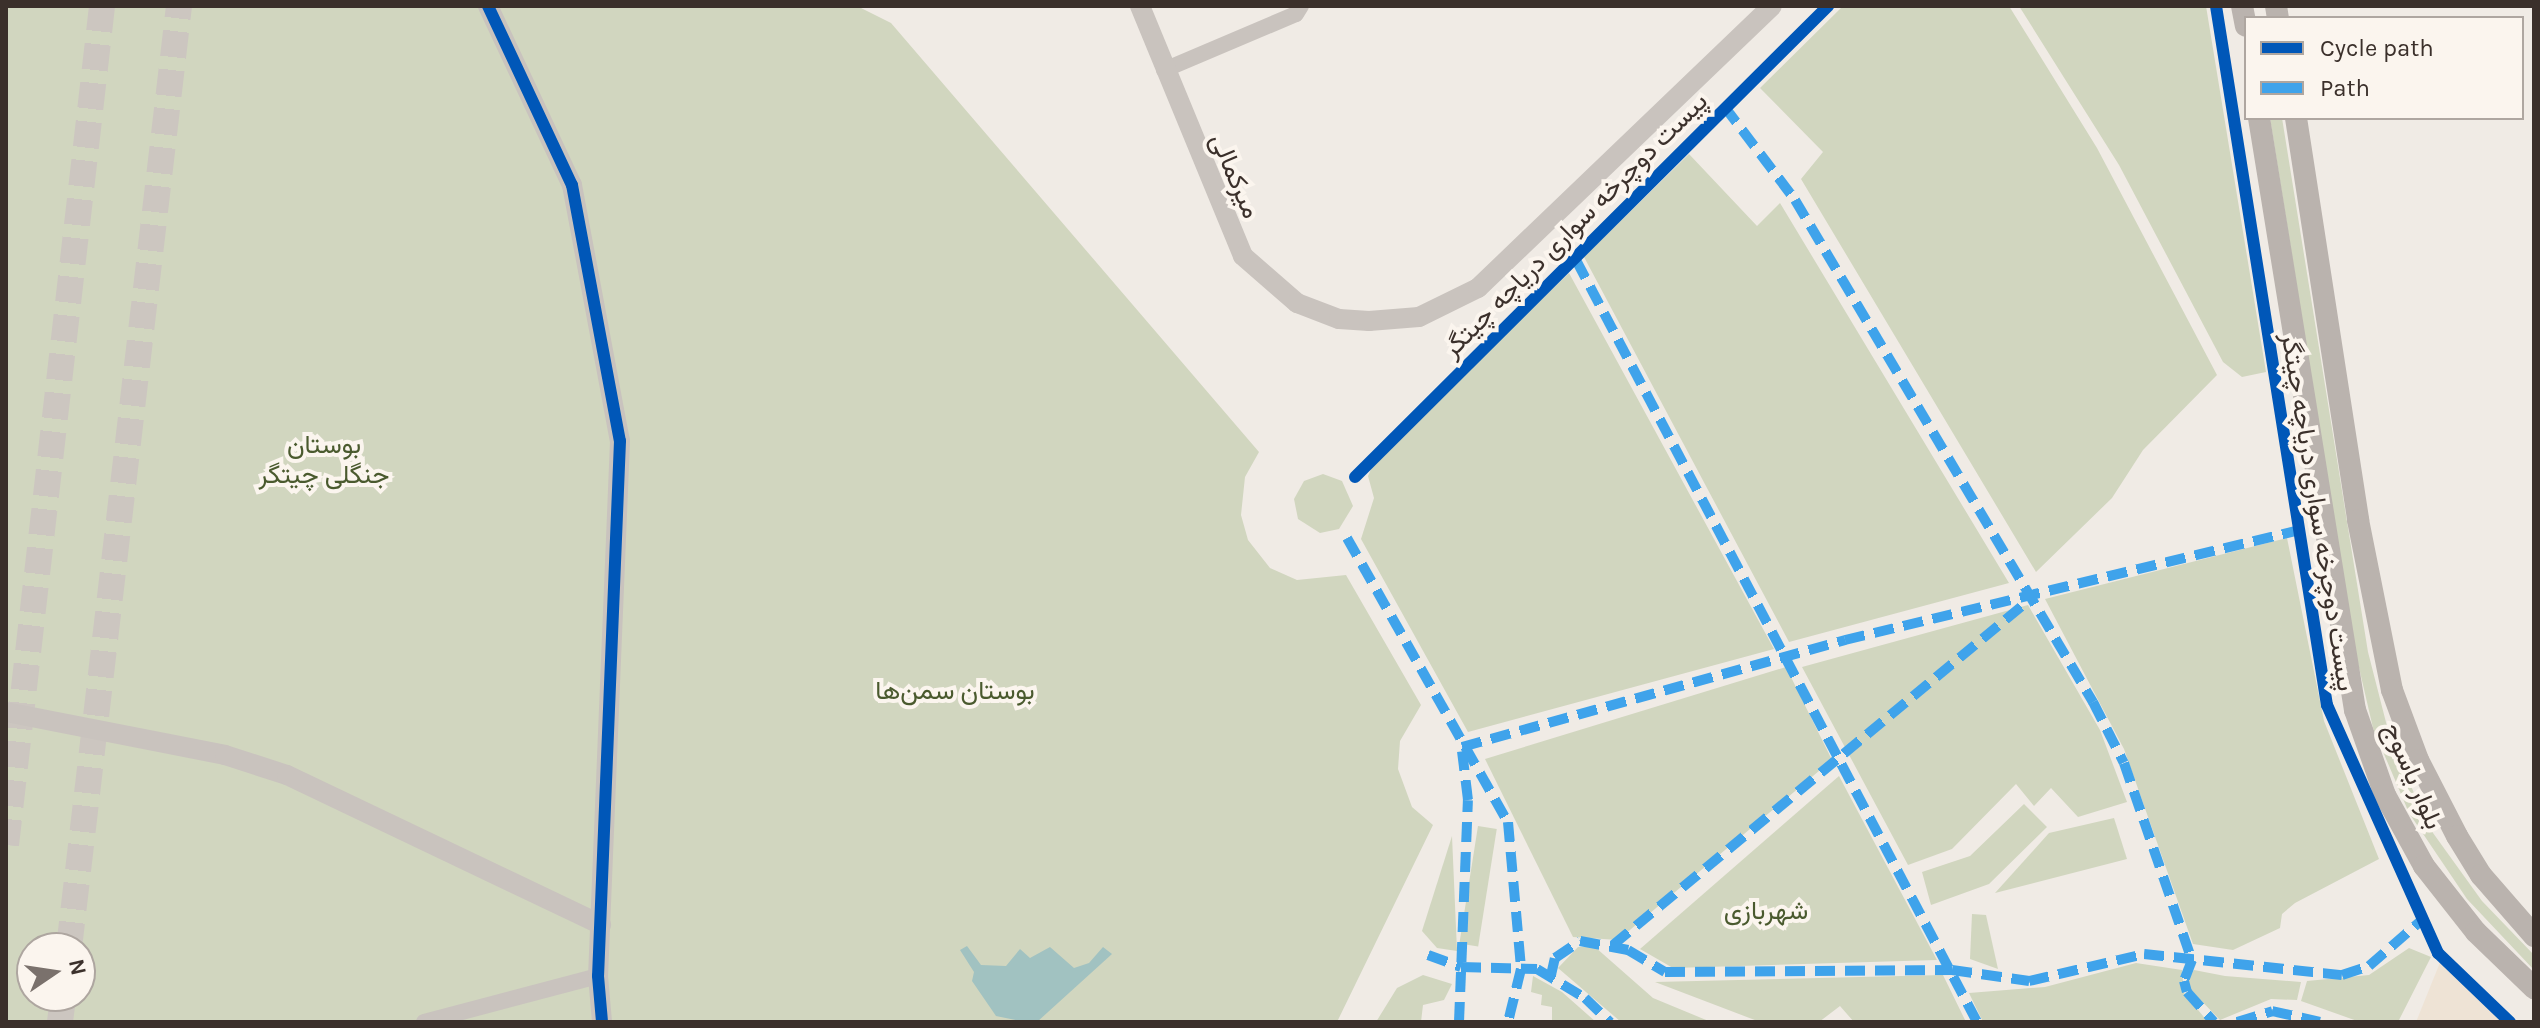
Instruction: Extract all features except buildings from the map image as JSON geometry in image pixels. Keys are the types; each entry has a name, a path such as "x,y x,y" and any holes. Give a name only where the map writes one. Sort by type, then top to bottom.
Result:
{"main road":[{"name":"بلوار یاسوج","path":"2259,120 2355,710 2385,795 2424,866 2476,932 2534,988"},
{"name":"بلوار یاسوج","path":"2296,120 2358,520 2392,690 2430,787 2457,836 2481,875 2534,936"}],"street":[{"path":"488,6 572,185 620,441 598,976 602,1022"},
{"name":"میرکمالی","path":"1140,6 1243,256 1297,303 1339,319 1419,317 1478,288 1772,6"},
{"path":"1164,70 1296,14 1301,6"},
{"path":"6,712 225,755 287,775 601,925"},
{"path":"424,1022 598,976"}],"green space":[{"path":"6,6 857,6 891,23 1259,452 1245,477 1241,515 1248,540 1270,568 1297,580 1346,575 1421,705 1400,741 1398,769 1412,807 1433,825 1337,1022 6,1022"},
{"path":"1843,6 2009,6 2097,148 2217,375 2143,450 2112,498 2036,572 1801,179 1823,152 1760,88"},
{"path":"2019,6 2206,6 2266,372 2242,377 2223,362 2119,165"},
{"path":"2270,120 2282,120 2368,652 2389,734 2428,826 2482,901 2534,955 2534,970 2467,899 2409,813 2373,728 2354,646"},
{"path":"1689,154 1757,226 1780,203 2009,583 1789,642 1584,257"},
{"path":"1569,273 1774,649 1468,732 1361,539 1374,498 1368,476 1376,458"},
{"path":"1323,474 1342,481 1353,506 1339,529 1320,533 1298,519 1294,499 1304,481"},
{"path":"2287,538 2324,721 2379,859 2295,903 2282,914 2280,928 2233,950 2193,944 2124,749 2045,599"},
{"path":"2028,605 2100,730 2127,802 2078,817 2051,788 2034,806 2016,784 1952,849 1908,865 1802,667"},
{"path":"1786,667 1832,760 1618,940 1573,937 1485,759"},
{"name":"شهربازی","path":"1839,776 1937,960 1673,968 1640,949"},
{"path":"2024,804 2047,827 1989,884 1931,905 1922,872 1970,856"},
{"path":"2114,818 2127,859 1995,893 2049,833"},
{"path":"1478,826 1497,829 1478,947 1459,944"},
{"path":"1452,836 1457,951 1437,948 1422,931"},
{"path":"1972,914 1986,915 1998,969 1970,959"},
{"path":"1578,947 1595,947 1653,998 1711,1022 1621,1022 1558,968"},
{"path":"2409,948 2431,957 2398,1022 2360,1022 2301,1001 2307,981 2369,975"},
{"path":"2136,963 2182,970 2184,993 2208,1022 1983,1022 1969,993 2045,987"},
{"path":"2194,970 2225,976 2301,982 2297,1000 2271,999 2220,1020 2191,990 2187,980"},
{"path":"1423,975 1452,984 1444,1000 1423,1005 1421,1022 1376,1022 1397,988"},
{"path":"1943,975 1966,1022 1854,1022 1840,1006 1819,1022 1760,1022 1655,982"},
{"path":"1533,976 1562,992 1596,1022 1552,1022 1552,1007 1541,1005 1542,995 1531,992"}],"shaded area":[{"path":"2441,960 2504,1022 2416,1022"}],"water":[{"path":"967,946 981,965 1006,966 1020,949 1030,958 1050,947 1074,968 1089,963 1103,947 1112,954 1037,1022 1025,1022 996,1016 972,981 974,972 960,950"}],"tunnel":[{"path":"6,845 102,6"},
{"path":"71,932 179,6"},
{"path":"60,1022 61,1012"}],"marked path":[{"path":"1724,106 1795,200 2093,702 2124,763 2192,960 2184,981 2187,992 2214,1022"},
{"path":"1576,260 1977,1022"},
{"path":"1462,747 1845,640 2299,530"},
{"path":"1347,538 1508,822 1521,969 1508,1022"},
{"path":"1613,945 2028,601"},
{"path":"1459,1022 1468,800 1462,751"},
{"path":"1551,975 1555,958 1580,941 1628,950 1665,972 1952,970 2029,981 2144,954 2342,975 2369,966 2422,920"},
{"path":"1428,955 1461,967 1537,969 1585,998 1610,1022"},
{"path":"2237,1022 2272,1011 2320,1022"}],"cycle path":[{"path":"488,6 572,185 620,441 598,976 602,1022"},
{"name":"پیست دوچرخه سواری دریاچه چیتگر","path":"1355,477 1828,6"},
{"name":"پیست دوچرخه سواری دریاچه چیتگر","path":"2216,6 2327,705 2438,953 2510,1022"}],"park label":[{"name":"بوستان جنگلی چیتگر","path":"324,460"},
{"name":"بوستان سمن‌ها","path":"955,691"}]}
